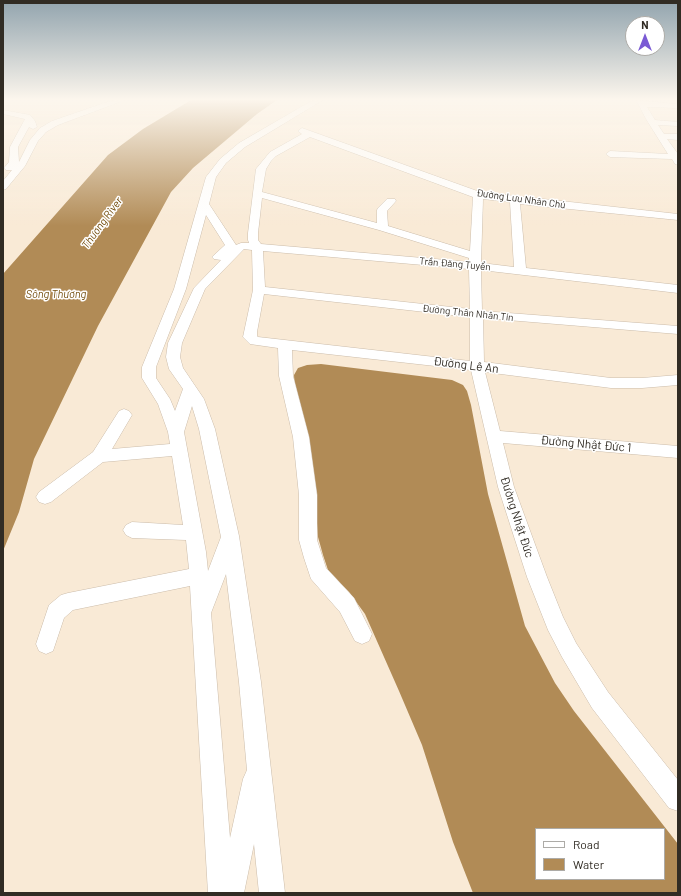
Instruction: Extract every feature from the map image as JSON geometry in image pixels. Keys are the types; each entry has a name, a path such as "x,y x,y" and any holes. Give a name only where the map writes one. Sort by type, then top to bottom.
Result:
{"street":[{"path":"6,168 14,162 14,147 17,142"},
{"path":"3,188 18,169 33,142"},
{"path":"221,893 201,614 193,533 176,432 166,403 149,378 148,367 180,289 211,177 223,161 242,145 250,142"},
{"path":"242,145 256,142"},
{"path":"180,289 200,272 254,240 253,233 261,169 268,159 290,142"},
{"name":"Đường Lưu Nhân Chú","path":"356,142 478,195 678,217"},
{"path":"666,142 677,159"},
{"path":"610,154 677,159"},
{"path":"6,168 18,169"},
{"path":"257,194 383,228 476,261"},
{"name":"Đường Nhật Đức","path":"478,195 476,261 477,366 506,487 537,577 569,650 600,700 675,788"},
{"path":"515,200 520,271"},
{"path":"383,228 382,210 391,201"},
{"path":"203,203 243,246 259,290"},
{"path":"243,246 206,279 200,288 175,343 173,357 176,368 197,399 207,429 230,536 250,682 272,893"},
{"name":"Trần Đăng Tuyển","path":"243,246 476,261 520,271 678,289"},
{"name":"Đường Thân Nhân Tín","path":"259,290 477,314 678,330"},
{"name":"Đường Lê An","path":"259,290 250,335 255,341 477,366 555,378 611,383 678,380"},
{"path":"285,344 286,376 297,417 308,495 308,540 318,573 347,605 362,634"},
{"path":"176,432 190,389"},
{"path":"45,497 99,456 124,415"},
{"name":"Đường Nhật Đức 1","path":"494,436 678,452"},
{"path":"99,456 179,449"},
{"path":"132,530 193,533"},
{"path":"201,614 230,536"},
{"path":"46,644 56,612 68,602 198,576"},
{"path":"231,893 258,764"}],"water":[{"name":"Sông Thương","path":"126,142 224,142 193,168 171,192 98,326 34,459 19,512 3,551 3,274 108,155"},
{"path":"321,364 452,380 463,385 467,391 471,405 488,494 525,626 555,683 574,711 678,844 678,893 473,893 453,842 422,745 365,614 349,592 328,570 323,555 318,537 316,509 295,392 294,375 298,368 307,365"}],"water label":[{"name":"Thương River","path":"102,223"}]}
